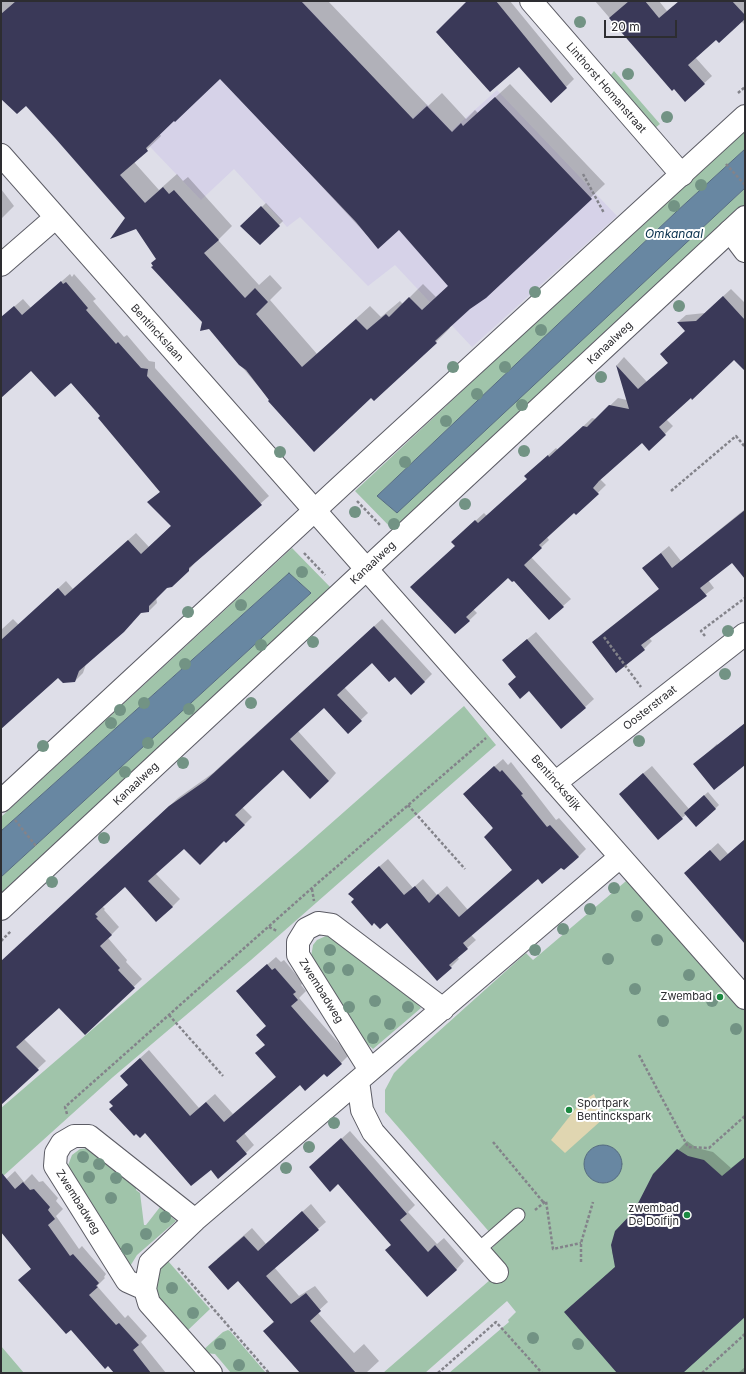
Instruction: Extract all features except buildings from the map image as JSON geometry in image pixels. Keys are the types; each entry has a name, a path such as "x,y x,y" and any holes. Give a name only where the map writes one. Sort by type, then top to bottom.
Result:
{"street":[{"name":"Linthorst Homanstraat","path":"531,1 682,175"},
{"path":"7,809 315,510 745,116"},
{"name":"Bentinckslaan","path":"1,155 55,218 367,569"},
{"path":"1,265 55,218"},
{"path":"737,224 745,251"},
{"name":"Kanaalweg","path":"1,909 737,224"},
{"name":"Bentincksdijk","path":"367,569 745,998"},
{"name":"Oosterstraat","path":"555,782 745,634"},
{"path":"211,1373 149,1303 145,1289 150,1263 195,1220 364,1075 443,1010 620,857"},
{"name":"Zwembadweg","path":"443,1010 332,925 318,923 306,929 298,942 298,955 364,1075 362,1110 373,1132 497,1272"},
{"path":"74,1136 89,1136 195,1220"},
{"name":"Zwembadweg","path":"74,1136 62,1143 56,1153 55,1166 127,1281 145,1289"}],"lane":[{"path":"478,1250 518,1215"}],"path":[{"path":"726,164 745,184"},
{"path":"583,174 605,216"},
{"path":"671,491 736,436 745,447"},
{"path":"342,485 396,542"},
{"path":"288,536 342,593"},
{"path":"604,637 644,691"},
{"path":"74,1136 64,1107 503,723"},
{"path":"408,805 465,869"},
{"path":"7,809 38,849"},
{"path":"169,1015 224,1076"},
{"path":"639,1055 688,1147 709,1148 745,1116"},
{"path":"493,1142 544,1203 546,1201 553,1249 581,1243"},
{"path":"581,1262 581,1243 593,1202"},
{"path":"518,1215 523,1220 544,1203"},
{"path":"163,1251 269,1373"},
{"path":"438,1373 496,1322 542,1373"},
{"path":"702,1373 745,1334"}],"shaded area":[{"path":"41,1 302,1 412,119 427,104 451,131 497,90 617,216 472,347 395,265 368,286 300,217 287,227 234,169 201,200 132,128"}],"green space":[{"path":"614,71 660,124 655,128 610,76"},
{"path":"745,131 745,149 676,212 377,496 397,512 745,188 745,208 396,533 355,491 610,253"},
{"path":"292,548 333,590 1,898 1,877 311,593 289,573 1,831 1,817"},
{"path":"464,706 496,745 251,960 113,1077 1,1178 1,1108 302,849"},
{"name":"Sportpark Bentinckspark","path":"632,876 745,1007 745,1373 449,1373 509,1322 508,1320 516,1312 507,1301 425,1373 383,1373 506,1266 491,1249 498,1242 385,1112 385,1090 394,1073 408,1059 526,953 533,960"},
{"path":"328,935 411,996 421,1008 373,1049 355,1033 311,957 313,945 317,940"},
{"path":"89,1148 136,1184 136,1190 140,1193 144,1225 146,1225 160,1207 176,1221 137,1255 129,1268 102,1226 106,1224 102,1222 67,1168 72,1155 80,1149"},
{"path":"168,1261 210,1309 187,1331 159,1301 155,1289 157,1272"},
{"path":"228,1330 266,1373 231,1373 215,1354 205,1353 202,1351 223,1332"},
{"path":"1,1346 24,1373 1,1373"}],"sand":[{"path":"594,1094 604,1118 565,1153 551,1140 581,1102"}],"water":[{"name":"Omkanaal","path":"745,149 745,188 397,513 377,496 676,212"},
{"path":"289,573 311,593 1,877 1,831"},
{"path":"603,1145 613,1148 619,1154 622,1164 619,1174 613,1180 603,1183 593,1180 587,1174 584,1164 587,1154 593,1148"}],"place":[{"name":"Zwembad","path":"720,997"},
{"name":"Sportpark Bentinckspark","path":"569,1110"},
{"name":"zwembad De Dolfijn","path":"687,1215"}]}
